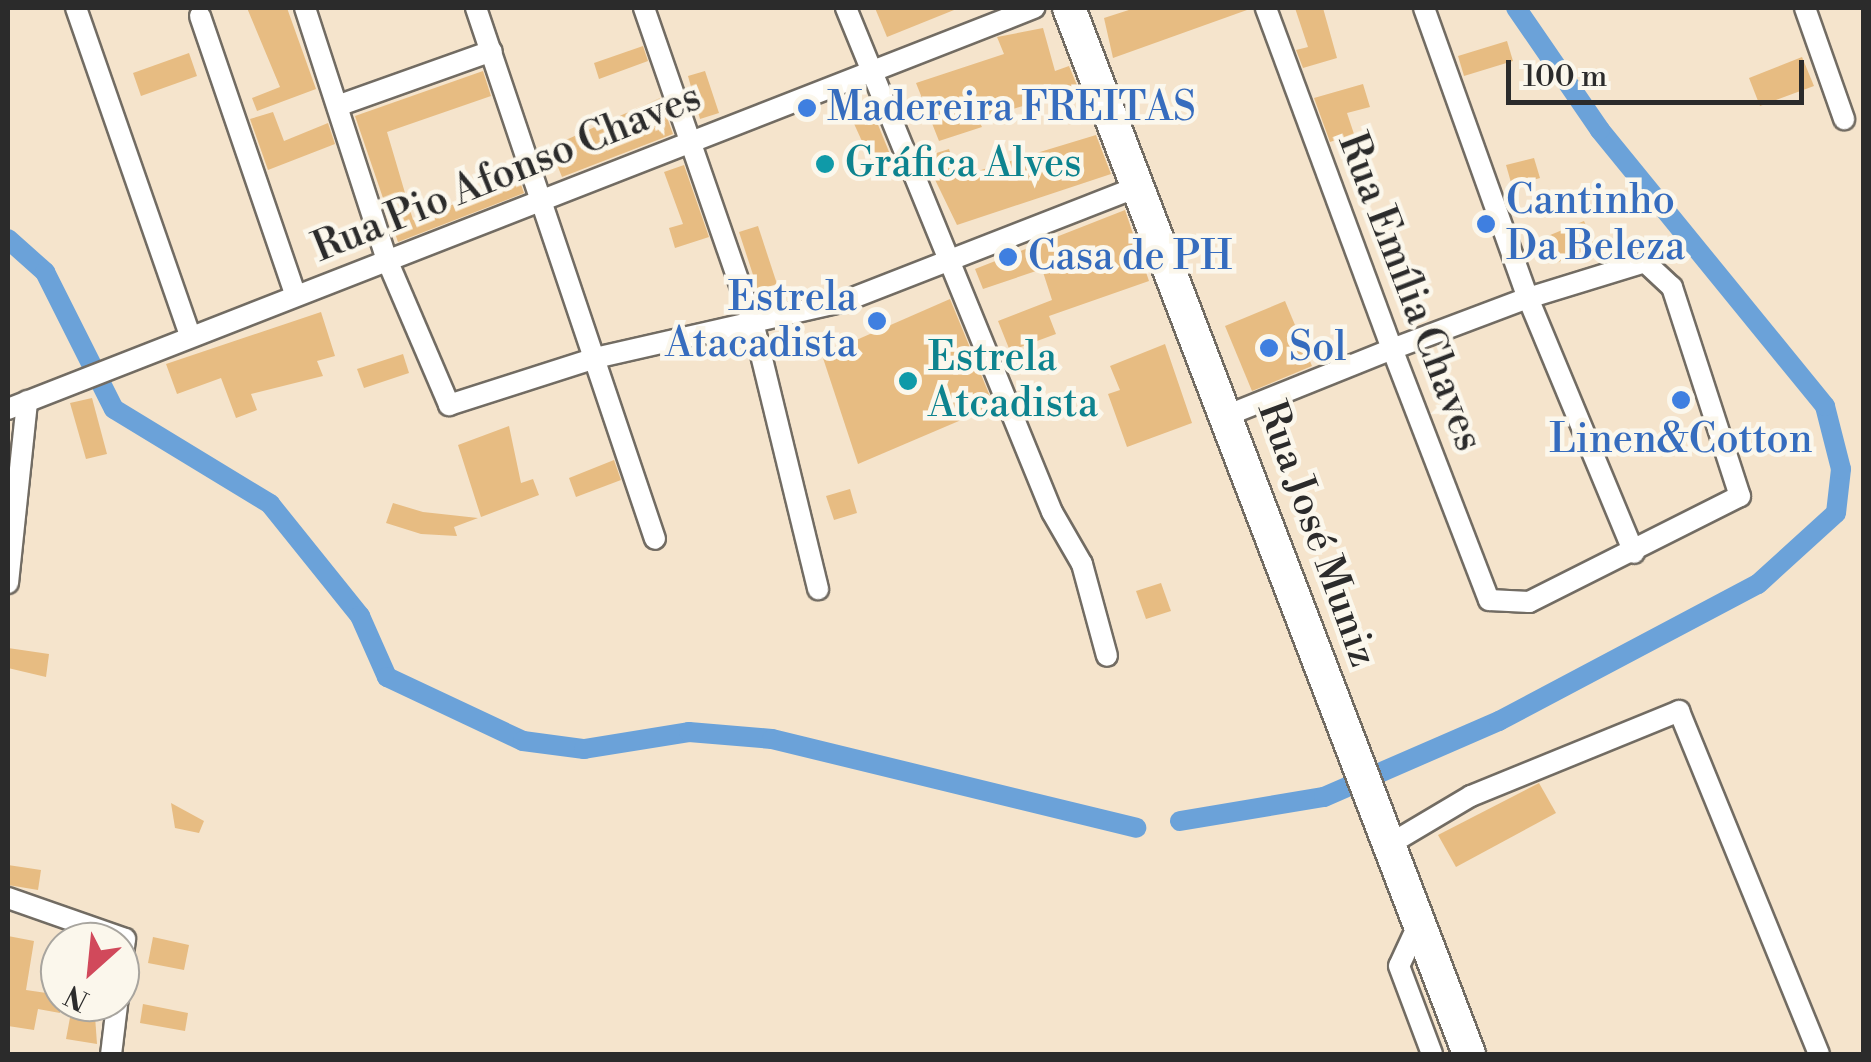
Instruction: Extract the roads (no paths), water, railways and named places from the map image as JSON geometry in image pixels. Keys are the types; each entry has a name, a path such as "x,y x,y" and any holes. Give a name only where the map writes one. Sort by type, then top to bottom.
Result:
{"main road":[{"name":"Rua José Muniz","path":"1070,8 1465,1045"}],"street":[{"path":"76,8 189,333"},
{"path":"305,8 340,104 387,260 434,386 449,406 464,406 595,358 754,326 950,264 1138,188"},
{"path":"476,8 655,539"},
{"path":"644,8 692,137 754,326 818,589"},
{"path":"846,8 1052,512 1082,564 1107,656"},
{"name":"Rua Pio Afonso Chaves","path":"8,410 120,360 1034,8"},
{"name":"Rua Emília Chaves","path":"1266,8 1489,600 1516,608 1634,552"},
{"path":"1228,415 1528,298 1645,262 1672,287 1740,496 1634,552 1528,298 1424,8"},
{"path":"1805,8 1844,119"},
{"path":"200,16 295,294"},
{"path":"340,104 492,51"},
{"path":"8,583 28,401"},
{"path":"1390,844 1470,796 1679,711 1819,1054"},
{"path":"8,898 119,933 128,957 111,1054"},
{"path":"1419,923 1399,966 1426,1053 1465,1045"}],"waterway":[{"path":"1180,821 1324,797 1499,721 1758,584 1836,513 1841,469 1825,406 1600,130 1516,8"},
{"path":"8,239 45,272 114,409 270,504 360,616 387,677 523,741 584,749 689,732 772,739 1136,828"}],"place":[{"name":"Madereira FREITAS","path":"807,108"},
{"name":"Gráfica Alves","path":"825,164"},
{"name":"Cantinho Da Beleza","path":"1486,224"},
{"name":"Casa de PH","path":"1008,257"},
{"name":"Estrela Atacadista","path":"877,321"},
{"name":"Sol","path":"1269,348"},
{"name":"Estrela Atcadista","path":"908,381"},
{"name":"Linen&Cotton","path":"1681,400"}]}
